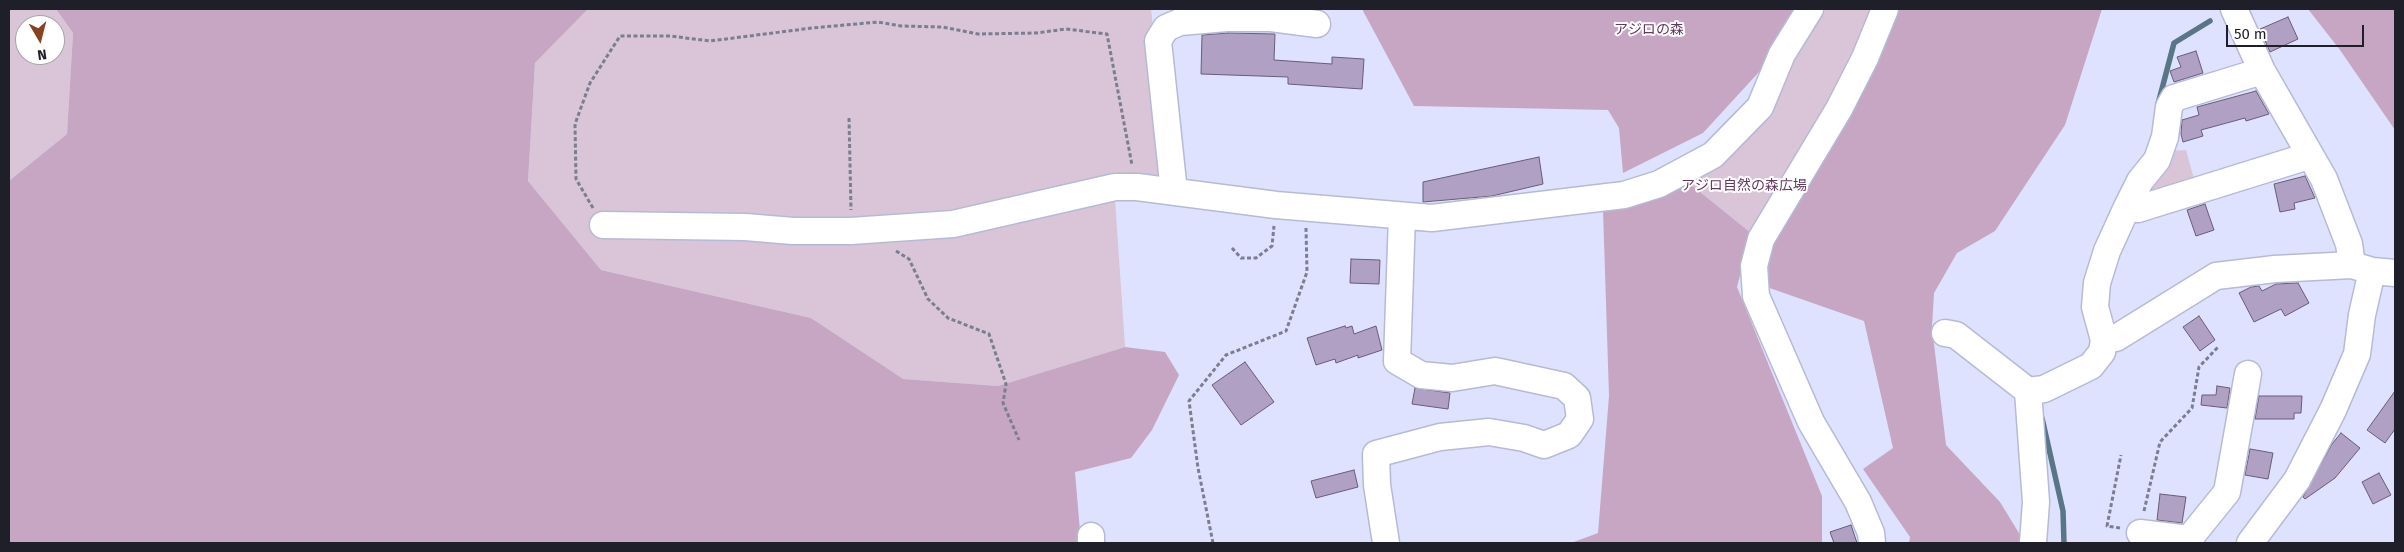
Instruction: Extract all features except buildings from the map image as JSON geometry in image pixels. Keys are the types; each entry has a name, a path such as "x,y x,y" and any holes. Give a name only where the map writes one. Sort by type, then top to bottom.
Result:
{"street":[{"path":"603,225 851,231 953,224 1115,187 1306,208 1432,218 1624,196 1659,184 1714,155 1760,107 1782,54 1810,9"},
{"path":"1872,543 1871,534 1858,502 1810,422 1756,296 1754,266 1761,239 1839,109 1865,58 1885,9"},
{"path":"2234,9 2262,71 2324,179 2349,244 2373,270"},
{"path":"1174,192 1158,41 1166,28 1180,22 1227,18 1270,18 1317,24"},
{"path":"1945,333 1956,335 2028,391 2044,389 2091,366 2102,352 2104,340 2095,307 2097,283 2107,251 2127,207 2140,181 2157,160 2165,137 2169,107 2174,98 2262,71"},
{"path":"2127,207 2138,209 2302,158 2308,152"},
{"path":"1386,543 1376,485 1376,454 1440,437 1489,432 1524,438 1544,445 1569,435 1580,419 1577,398 1564,386 1495,371 1452,378 1421,375 1396,361 1402,216"},
{"path":"2104,340 2116,338 2216,276 2275,269 2373,270"},
{"path":"2250,543 2297,480 2333,410 2357,354 2362,315 2373,270"},
{"path":"2140,533 2190,541 2227,492 2248,374"},
{"path":"2028,391 2036,502 2033,543"}],"path":[{"path":"603,225 576,179 575,124 590,83 620,36 670,36 710,41 878,22 901,26 942,26 978,34 1036,33 1066,29 1107,34 1137,188"},
{"path":"849,118 851,231"},
{"path":"1232,248 1241,258 1256,258 1272,246 1276,205"},
{"path":"1213,543 1198,468 1189,401 1226,355 1286,331 1307,272 1306,208"},
{"path":"880,229 886,244 909,259 928,298 948,318 989,334 1006,384 1003,403 1020,440"},
{"path":"2120,455 2107,526 2140,533 2160,442 2192,408 2199,367 2219,346"}],"green space":[{"path":"9,9 56,9 60,15 15,15 15,65 65,65 65,22 73,33 67,134 9,181"},
{"path":"56,9 588,9 535,63 528,181 601,270 811,318 903,379 998,386 1125,347 1165,352 1179,375 1152,430 1131,458 1075,472 1081,543 9,543 9,181 67,134 73,33 65,22 65,15 60,15"},
{"path":"588,9 1151,9 1169,176 1115,199 1125,347 998,386 902,379 811,318 601,270 528,181 535,63"},
{"name":"アジロの森","path":"1362,9 1798,9 1770,60 1703,133 1623,173 1619,128 1608,110 1414,106"},
{"name":"アジロ自然の森広場","path":"1825,9 1879,9 1852,66 1751,233 1689,183 1724,161 1817,12"},
{"path":"1897,9 2102,9 2065,125 1995,231 1957,253 1934,293 1932,327 1946,445 2000,502 2025,543 1909,543 1910,537 1863,469 1893,448 1864,321 1761,285 1766,242"},
{"path":"2308,9 2395,9 2395,130 2340,50"},
{"path":"2186,150 2196,186 2151,200 2142,182 2168,151"},
{"path":"1689,183 1751,233 1737,287 1822,496 1822,543 1571,543 1598,533 1609,396 1603,210"}],"waterway":[{"path":"2158,104 2174,43 2210,21"},
{"path":"2042,418 2063,511 2064,543"}]}
